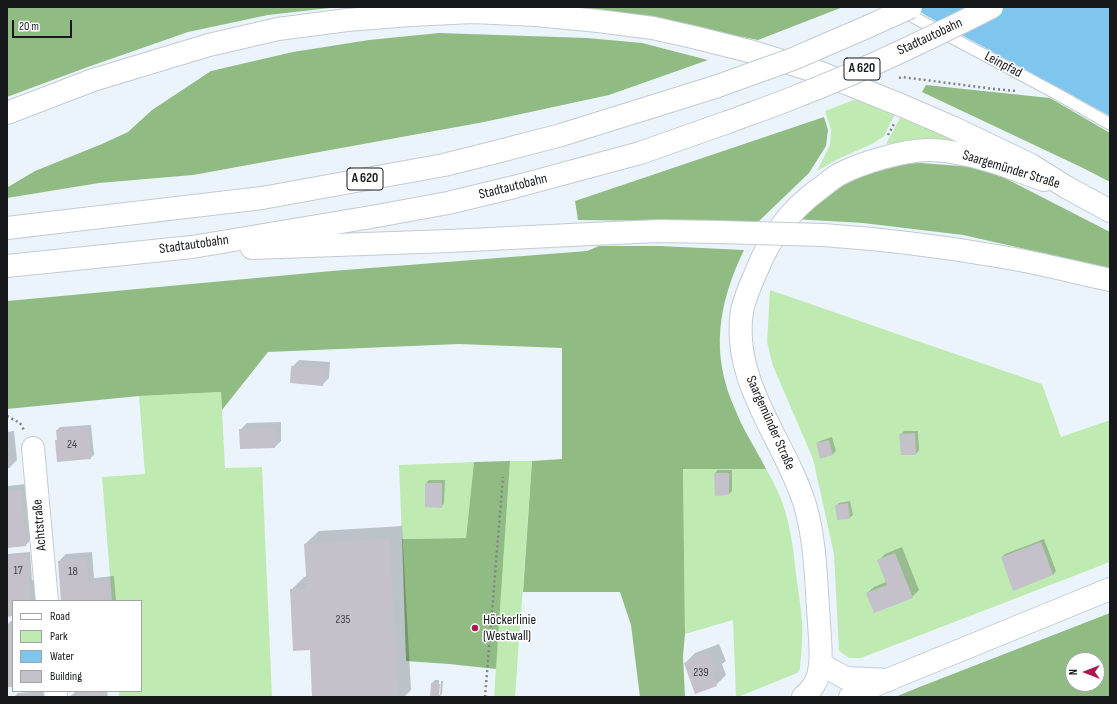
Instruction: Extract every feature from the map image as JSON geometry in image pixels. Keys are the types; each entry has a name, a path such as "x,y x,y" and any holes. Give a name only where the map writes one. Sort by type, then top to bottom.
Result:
{"main road":[{"name":"A 620","path":"7,228 262,198 444,165 561,135 715,87 793,59 911,7"},
{"name":"Stadtautobahn","path":"7,266 192,247 378,216 456,201 514,187 640,153 800,95 944,32 992,7"},
{"path":"7,113 93,80 209,45 278,29 347,20 410,15 473,12 536,15 653,28 753,52 822,73 954,128 1031,165 1066,187"},
{"name":"Saargemünder Straße","path":"803,697 814,684 820,664 820,632 812,543 805,505 788,464 761,409 749,380 742,353 741,331 743,310 761,258 771,240 787,218 813,194 838,175 868,162 901,153 929,150 982,158 1066,187 1110,211"},
{"path":"192,247 260,248 659,231 823,235 948,248 999,256 1110,280"},
{"name":"Achtstraße","path":"33,448 47,600"},
{"path":"850,697 1110,589"},
{"path":"820,664 846,678 889,680"}],"lane":[{"name":"Leinpfad","path":"895,7 1110,124"}],"path":[{"path":"887,138 909,94 908,90 897,84 897,78 902,77 1018,91"},
{"path":"485,697 503,476"}],"green space":[{"path":"7,7 339,7 268,15 188,32 7,97"},
{"path":"553,7 843,7 758,40 659,21"},
{"path":"439,33 587,38 642,43 708,60 609,95 484,122 193,175 99,183 7,198 8,187 35,171 128,132 152,110 211,71 293,52 369,40"},
{"path":"926,85 1050,98 1110,133 1110,182 922,92"},
{"path":"856,99 895,114 884,136 874,143 838,159 817,171 830,145 831,130 825,111"},
{"path":"901,116 953,139 952,141 936,140 886,144"},
{"path":"824,117 828,130 826,146 809,173 758,222 578,220 575,201"},
{"path":"921,163 972,167 997,174 1110,232 1110,268 963,235 863,223 794,219 807,206 866,171 898,164"},
{"path":"599,246 660,246 744,250 728,290 723,310 720,329 722,369 727,389 735,409 766,469 683,469 685,634 683,656 685,697 640,697 631,625 620,592 523,592 532,461 562,459 562,348 459,344 268,352 222,410 221,392 139,396 7,409 7,301 332,271 587,251"},
{"path":"770,290 1042,384 1061,437 1110,420 1110,562 861,658 849,658 839,651 834,554 813,459 773,366 767,342"},
{"path":"221,392 225,468 262,467 272,697 119,697 119,692 142,692 142,600 112,600 102,477 145,474 139,396"},
{"path":"510,461 532,461 515,697 494,697"},
{"path":"510,461 496,669 406,661 402,539 466,538 474,462"},
{"path":"474,462 466,538 402,539 399,465"},
{"path":"683,469 766,469 779,494 787,519 793,546 802,617 800,669 797,673 738,697 736,697 733,620 685,634"},
{"path":"1110,613 1110,697 895,697 922,686"}],"water":[{"path":"912,7 1110,7 1110,116 927,16"}],"building":[{"path":"291,366 324,369 323,386 290,383"},
{"path":"88,427 91,459 57,462 55,440 57,440 56,430"},
{"path":"274,428 275,448 240,449 239,429"},
{"path":"915,433 916,455 901,455 899,434"},
{"path":"8,439 10,468 7,468"},
{"path":"829,440 833,455 820,459 816,443"},
{"path":"714,473 729,473 729,495 715,496"},
{"path":"425,483 442,483 442,508 425,507"},
{"path":"21,490 26,546 7,548 7,492"},
{"path":"848,503 850,519 837,520 835,505"},
{"path":"389,539 398,697 312,697 310,650 293,651 290,589 307,589 304,544"},
{"path":"1041,542 1053,575 1013,591 1001,557"},
{"path":"895,553 913,598 874,613 866,593 887,585 877,560"},
{"path":"27,554 31,600 12,600 12,616 7,617 7,556"},
{"path":"86,558 88,584 108,582 109,600 61,600 58,561"},
{"path":"12,626 12,687 8,687 7,627"},
{"path":"709,653 716,672 712,673 717,686 695,694 684,663"},
{"path":"431,683 440,684 439,697 430,697"},
{"path":"101,692 101,697 71,697 71,695"}],"place":[{"name":"Höckerlinie (Westwall)","path":"475,628"}]}
